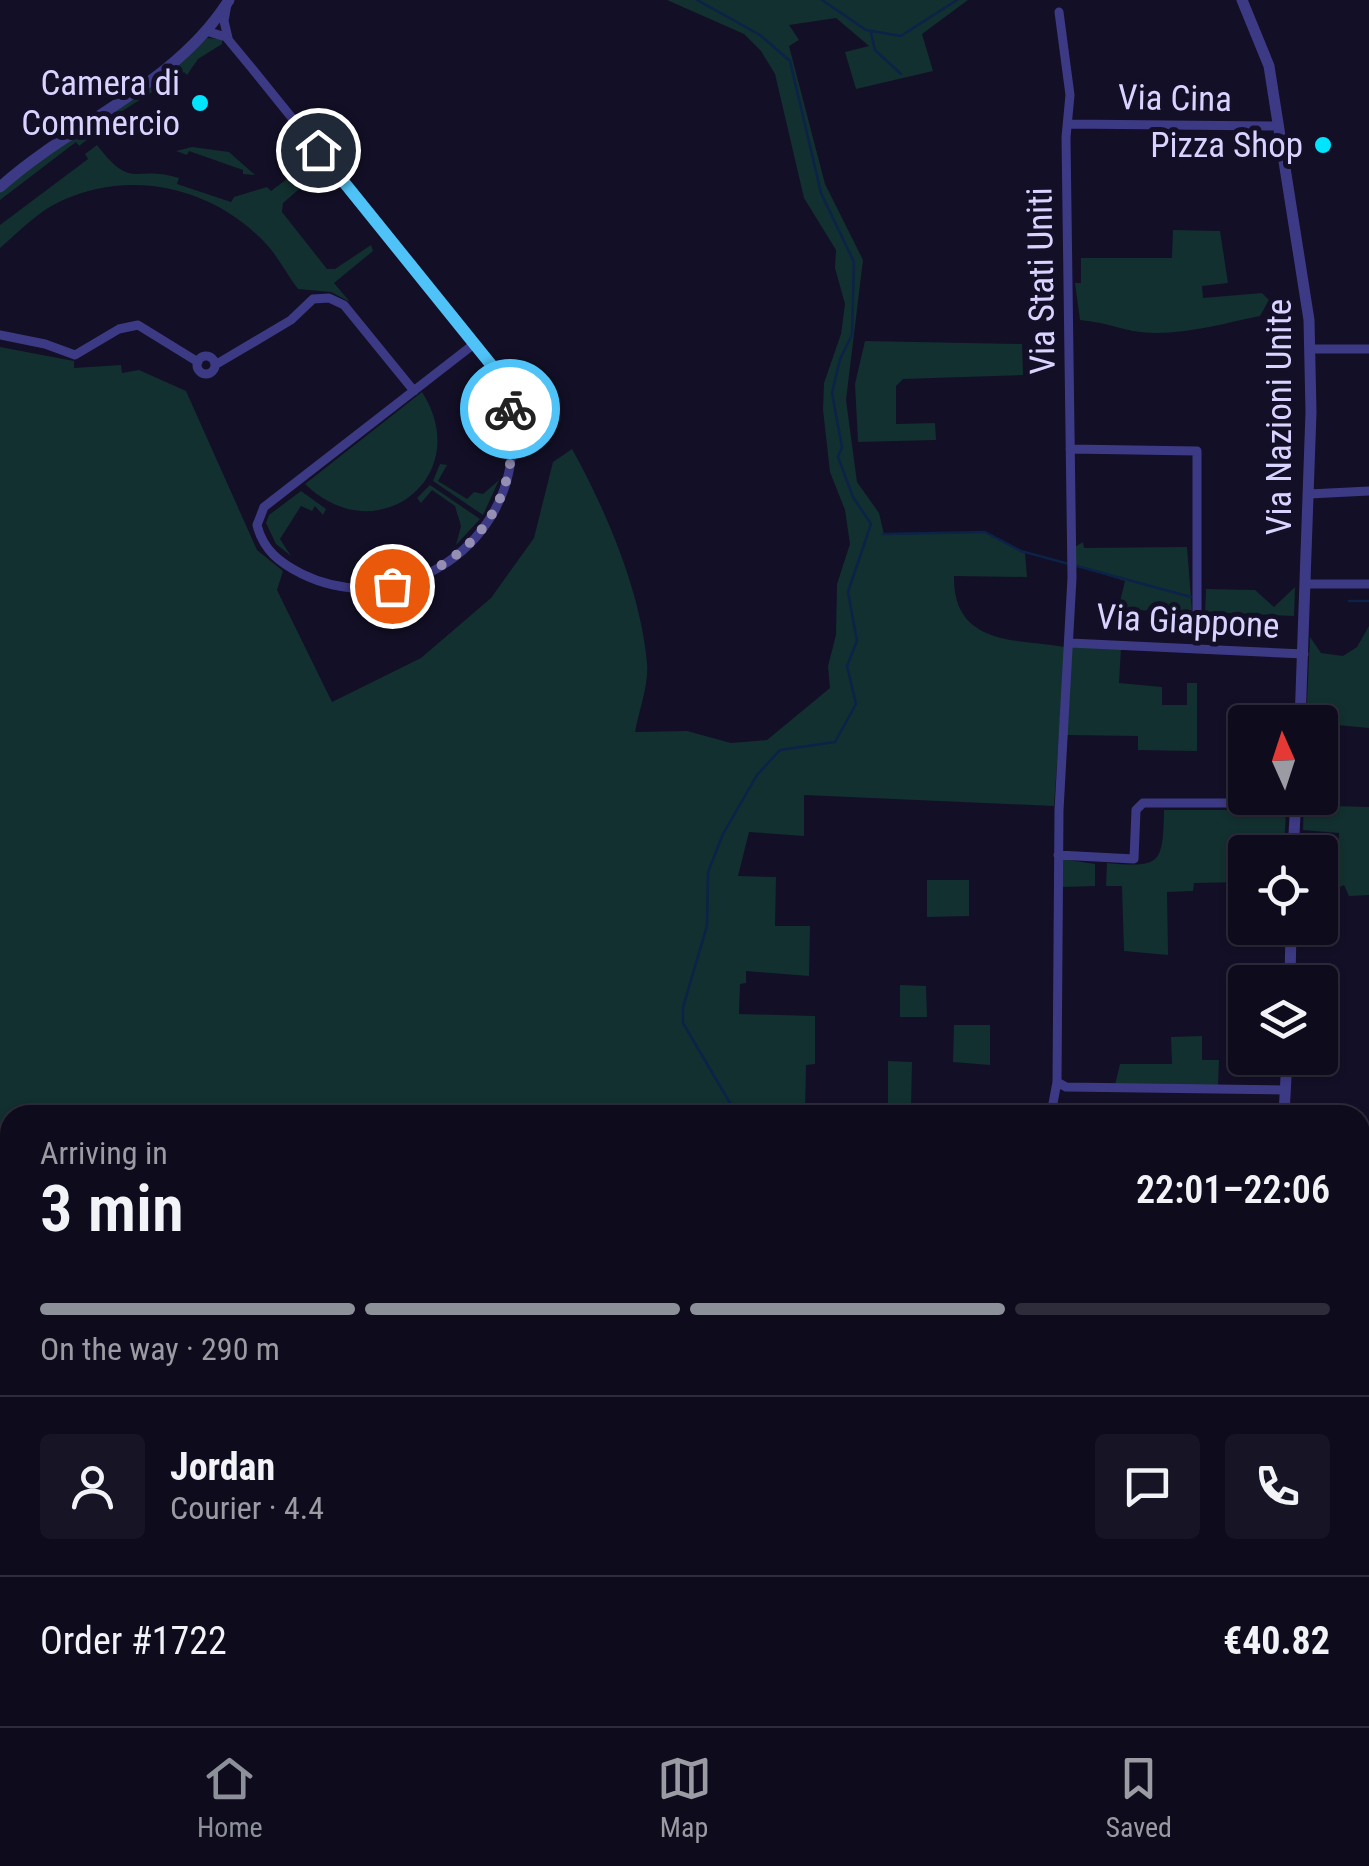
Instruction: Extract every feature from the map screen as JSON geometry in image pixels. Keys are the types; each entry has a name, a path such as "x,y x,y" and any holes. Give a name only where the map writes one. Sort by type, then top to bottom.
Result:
{"street":[{"name":"Via Nazioni Unite","path":"1242,0 1262,40 1306,286 1310,350 1309,494 1301,705"},
{"path":"0,186 66,133 158,76 206,32 228,2"},
{"path":"228,2 224,21 228,40 474,344 503,382 512,438 504,494 468,548 422,577 374,588 323,583 272,555 257,526 264,507 474,344"},
{"name":"Via Stati Uniti","path":"1058,12 1070,95 1070,643"},
{"path":"206,32 228,40"},
{"name":"Via Cina","path":"1070,124 1279,126"},
{"path":"0,335 46,344 75,355 119,328 138,325 198,362 208,357 214,365 290,320 313,300 329,298 344,304 414,391"},
{"path":"1310,350 1369,349"},
{"path":"1070,448 1197,452 1198,648"},
{"path":"1309,494 1369,492"},
{"path":"1306,584 1369,584"},
{"path":"1051,1105 1051,1096 1061,1084 1058,856 1070,643"},
{"name":"Via Giappone","path":"1070,643 1304,654"},
{"path":"1058,856 1108,861 1134,859 1136,810 1147,802 1228,801"},
{"path":"1284,1105 1285,1075"},
{"path":"1061,1084 1285,1090"}],"green space":[{"path":"667,0 968,0 922,34 933,71 856,89 845,52 869,46 836,18 789,25 799,40 789,46 825,184 863,260 846,400 857,482 879,513 884,534 985,532 1025,553 1027,577 954,576 956,599 975,627 990,634 1065,647 1054,806 804,795 804,836 749,832 738,876 776,877 775,926 810,926 809,976 746,971 746,983 740,984 739,1014 815,1016 815,1064 806,1065 805,1105 0,1105 0,347 74,361 74,368 121,365 122,373 139,370 186,391 257,550 283,571 277,590 332,702 421,658 491,598 534,538 553,462 572,449 609,525 638,608 647,671 635,732 687,731 731,743 767,740 830,688 828,666 836,635 837,584 850,544 845,510 830,472 824,383 841,334 845,304 835,268 836,250 804,198 775,74 761,51 744,34"},
{"path":"207,38 222,39 222,44 198,59 187,75 184,72 92,130 94,134 79,146 76,142 0,200 0,192 50,149 167,74"},
{"path":"97,145 127,172 179,178 177,184 231,202 234,197 267,187 271,191 316,157 319,172 283,203 282,212 327,269 335,269 371,245 373,251 334,283 350,302 331,292 298,289 271,250 246,225 198,197 171,189 144,185 88,191 44,211 0,248 0,225 88,159 85,154"},
{"path":"192,147 229,152 255,175 243,174 243,170 189,151 187,155 176,151"},
{"path":"1173,230 1220,231 1228,283 1202,286 1203,298 1262,293 1269,300 1260,316 1164,333 1080,320 1075,283 1081,283 1081,258 1172,258"},
{"path":"865,341 1022,344 1023,375 903,379 896,386 896,424 935,423 936,440 858,442 855,384"},
{"path":"422,392 435,423 437,452 428,476 411,496 388,508 361,511 333,504 305,484"},
{"path":"440,464 447,465 438,481 467,499 474,492 483,494 499,480 483,515 433,481"},
{"path":"430,485 480,519 456,545 461,526 455,506 432,490 421,503 417,498"},
{"path":"301,491 326,509 323,515 315,506 312,511 301,506 280,539 291,556 276,544 266,523 269,515"},
{"path":"1083,542 1084,548 1187,547 1192,611 1118,610 1125,581 1076,566 1075,547"},
{"path":"1295,587 1294,616 1205,612 1206,589 1255,590 1274,607"},
{"path":"1369,626 1369,728 1338,725 1338,705 1307,705 1310,637 1321,653 1343,656 1357,647"},
{"path":"1072,647 1121,648 1119,683 1162,687 1162,705 1187,705 1187,683 1197,683 1197,751 1138,750 1138,736 1067,735"},
{"path":"1338,806 1369,807 1369,895 1349,896 1344,885 1338,888 1339,833 1303,830 1303,815 1338,815"},
{"path":"1164,810 1286,815 1285,835 1228,835 1228,882 1194,883 1193,891 1167,892 1168,955 1124,951 1122,886 1106,886 1107,863 1149,863 1160,852"},
{"path":"1062,859 1095,864 1095,886 1062,887"},
{"path":"927,880 969,880 969,916 927,917"},
{"path":"900,985 926,986 927,1017 900,1017"},
{"path":"954,1025 990,1025 990,1065 953,1062"},
{"path":"1202,1036 1202,1060 1219,1060 1218,1085 1115,1085 1120,1064 1172,1064 1171,1037"},
{"path":"888,1061 912,1062 911,1105 888,1105"}],"waterway":[{"path":"697,0 760,35 790,61 821,193 854,262 852,335 840,359 832,393 842,447 838,457 853,497 871,524 848,592 857,641 847,666 856,704 835,742 780,750 757,775 723,834 708,872 707,926 683,1007 683,1023 731,1105"},
{"path":"822,0 866,30 901,36 957,0"},
{"path":"871,33 875,50 901,74"},
{"path":"883,534 985,532 1021,551 1069,564"},
{"path":"1077,566 1191,597"},
{"path":"1349,601 1369,601"}],"way so far":[{"path":"392,586 435,571 468,548 496,512 512,460 510,409"}],"place":[{"name":"Camera di Commercio","path":"200,103"},
{"name":"Pizza Shop","path":"1323,145"}],"route":[{"path":"318,150 497,372 510,409"}]}
